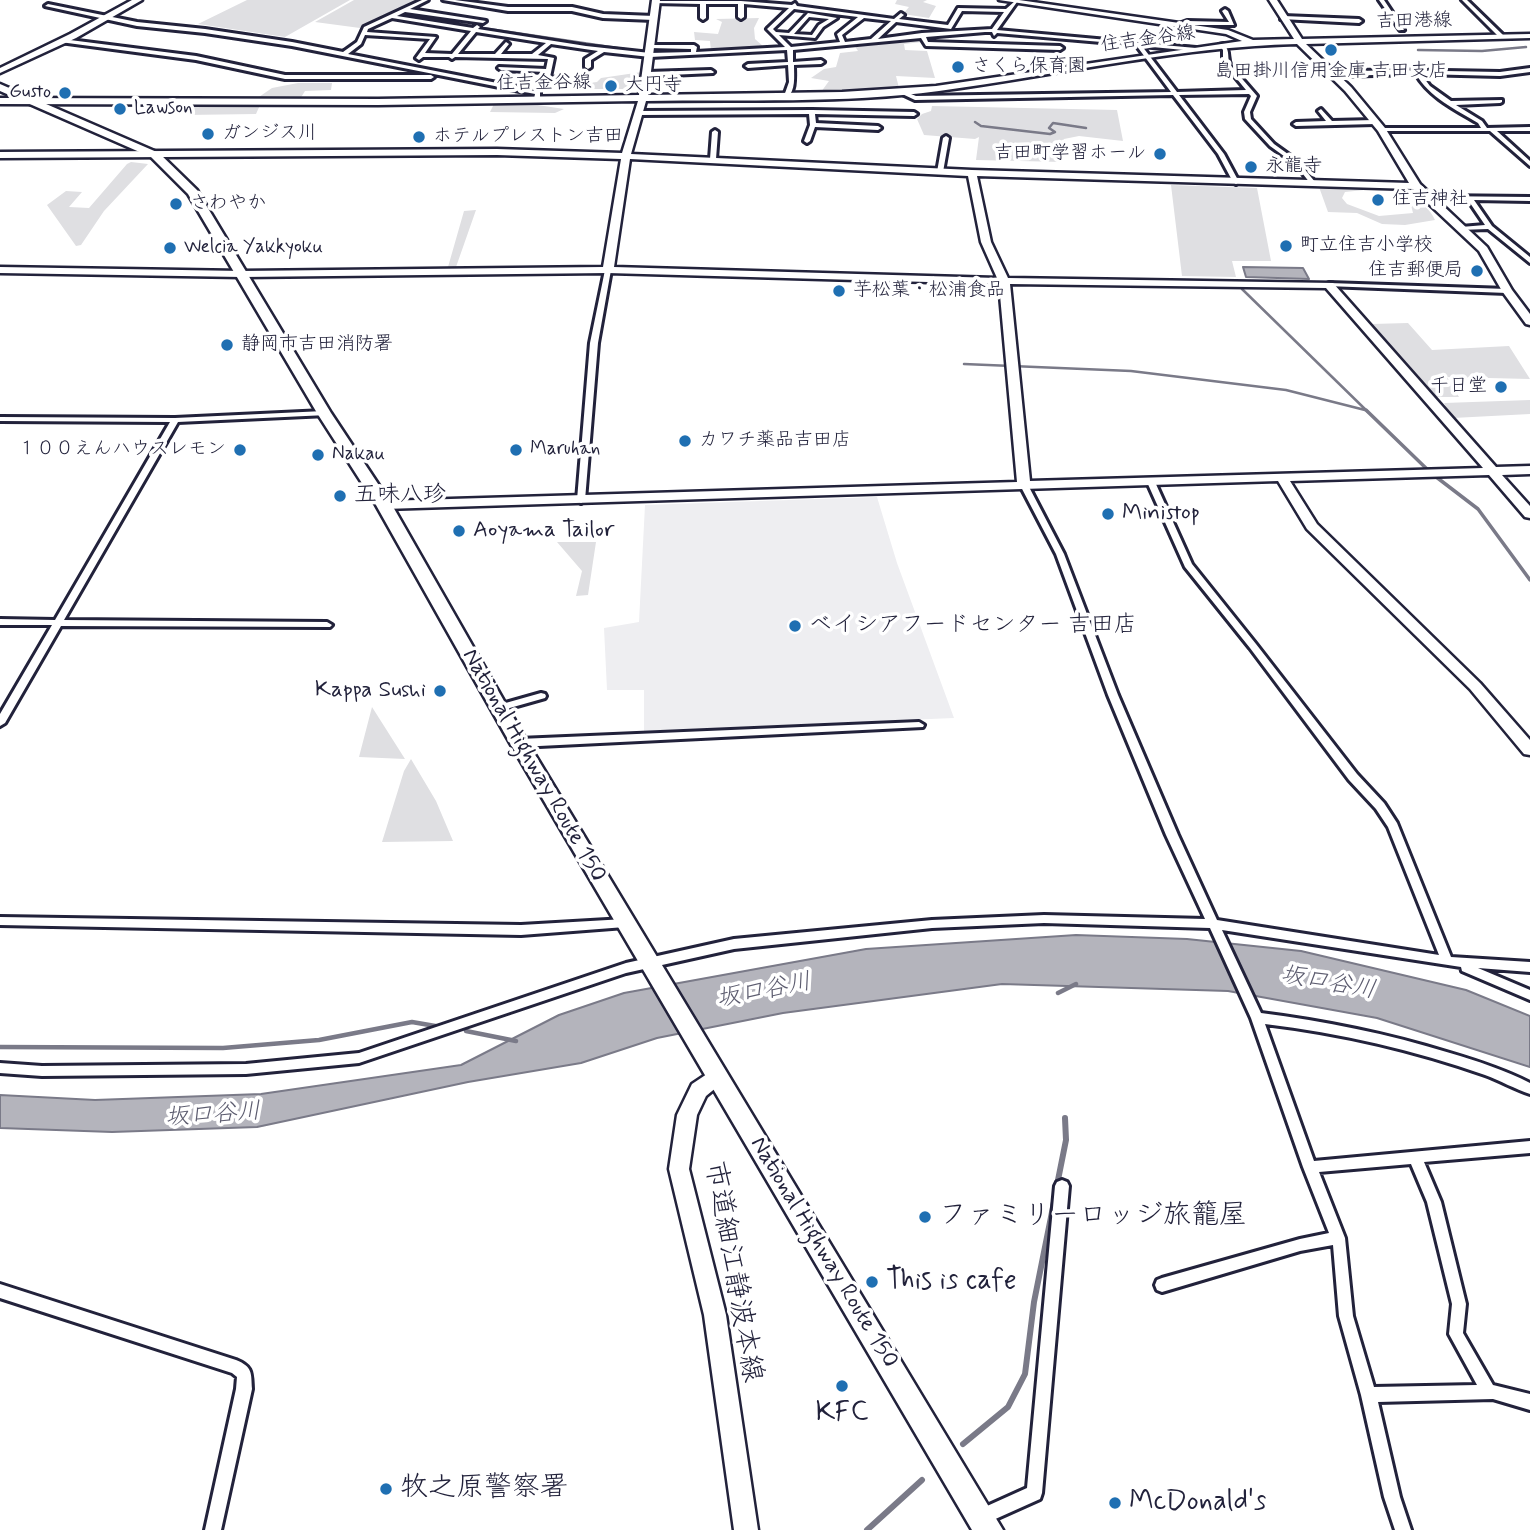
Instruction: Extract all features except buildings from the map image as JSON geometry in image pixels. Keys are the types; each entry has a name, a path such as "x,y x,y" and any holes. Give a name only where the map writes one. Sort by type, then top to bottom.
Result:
{"highway":[{"name":"National Highway Route 150","path":"0,87 155,155 193,192 324,413 384,505 625,923 985,1523"}],"main road":[{"name":"吉田港線","path":"1298,40 1530,36"}],"street":[{"path":"63,0 48,6 137,24 253,38 344,54 538,93 537,99"},
{"path":"0,71 138,0"},
{"path":"344,54 359,43 366,27 426,0"},
{"path":"445,0 492,8 572,9 603,16 654,18"},
{"path":"452,57 498,0"},
{"path":"531,9 535,0"},
{"path":"572,9 575,0"},
{"path":"787,96 792,82 790,49 770,29 799,0"},
{"path":"830,10 838,0"},
{"name":"住吉金谷線","path":"1003,0 1224,32 1252,42"},
{"path":"1273,0 1298,40 1334,75 1382,130 1416,186 1483,249 1507,291 1528,319"},
{"path":"1381,0 1402,29"},
{"path":"1464,0 1501,36"},
{"path":"581,500 594,342 626,156 640,113 648,74 655,1 794,6 893,22 995,28 1194,49"},
{"path":"703,2 703,18"},
{"path":"741,2 741,17"},
{"path":"996,49 995,28 1015,2"},
{"path":"948,27 960,9 1008,11"},
{"path":"405,10 483,21"},
{"path":"842,42 839,35 869,11"},
{"path":"1179,25 1232,24 1226,11"},
{"path":"774,33 790,35 813,37 821,26 834,18 808,15 790,35"},
{"path":"875,38 901,15"},
{"path":"390,16 603,50 650,51 694,47 693,54 790,49 875,38 995,28"},
{"path":"1283,18 1359,21"},
{"path":"1224,32 1237,43"},
{"path":"364,33 435,38 411,68"},
{"path":"922,35 926,44 1060,51 1057,36"},
{"path":"1512,36 1530,46"},
{"name":"住吉金谷線","path":"0,101 332,103 899,92 936,89 1237,43 1298,40"},
{"path":"62,41 130,52 196,58 285,77 461,79"},
{"path":"533,56 550,42"},
{"path":"1136,43 1221,154 1236,182"},
{"path":"496,57 506,44"},
{"path":"1222,45 1226,50 1226,62 1254,100 1247,112 1248,119 1272,145 1297,163 1312,182"},
{"path":"589,67 588,59 603,50"},
{"path":"421,55 551,58 548,75 524,90"},
{"path":"748,66 821,62"},
{"path":"501,68 518,69 579,83"},
{"path":"510,74 518,69"},
{"path":"1334,75 1500,74 1530,70"},
{"path":"648,74 711,72"},
{"path":"1418,73 1420,78 1480,122 1530,164"},
{"path":"492,84 501,79"},
{"path":"899,92 915,98 1250,92"},
{"path":"1451,103 1500,101"},
{"path":"1321,111 1330,122"},
{"path":"807,141 813,125 812,112"},
{"path":"640,113 914,114"},
{"path":"1296,124 1375,122"},
{"path":"813,125 878,128"},
{"path":"1382,130 1530,129"},
{"path":"713,159 715,132"},
{"path":"940,172 946,138"},
{"path":"0,155 498,152 713,159 940,172 1416,186"},
{"path":"972,173 986,242 1004,281 1024,485 1060,554 1172,835 1257,1018 1338,1238 1346,1315 1369,1395 1392,1497 1403,1530"},
{"path":"1429,198 1530,199"},
{"path":"1470,199 1490,228 1530,261"},
{"path":"1461,229 1490,228"},
{"path":"0,270 242,274 608,270 1507,291"},
{"path":"1329,285 1530,514"},
{"path":"0,419 175,420 324,413"},
{"path":"0,723 175,420"},
{"path":"384,505 1530,470"},
{"path":"1282,478 1312,526 1475,686 1530,750"},
{"path":"1151,482 1188,565 1353,777 1380,806 1393,826 1447,961 1530,995"},
{"path":"0,622 327,625"},
{"path":"499,708 541,696"},
{"path":"519,743 919,725"},
{"path":"0,1068 42,1071 246,1069 359,1058 626,968 651,965 734,944 932,924 1044,919 1215,927 1447,961 1530,967"},
{"path":"0,921 521,930 625,923"},
{"path":"1257,1018 1308,1023 1389,1041 1467,1064 1527,1087"},
{"name":"市道細江静波本線","path":"716,1076 699,1090 687,1115 679,1169 715,1315 746,1530"},
{"path":"1310,1167 1530,1147"},
{"path":"1416,1159 1433,1202 1459,1304 1456,1334 1489,1392"},
{"path":"985,1523 1034,1493 1062,1186"},
{"path":"1162,1285 1300,1245 1338,1238"},
{"path":"0,1291 236,1367 244,1373 244,1389 213,1530"},
{"path":"1369,1395 1489,1392 1530,1402"}],"shaded area":[{"path":"247,0 350,0 285,37 198,24"},
{"path":"354,0 418,0 360,28 315,22"},
{"path":"897,0 927,0 923,2 936,6 929,18 903,14 909,7 895,4"},
{"path":"759,18 754,28 755,39 764,47 711,51 710,41 695,40 694,32 718,34 722,22 716,19"},
{"path":"919,37 922,42 904,44 905,50 927,51 935,78 896,76 899,88 821,92 829,81 811,78 824,69 836,67 840,53 858,51 853,43"},
{"path":"642,72 638,89 579,89 582,84 597,82 601,78"},
{"path":"298,83 332,83 331,90 305,91 300,99 256,99 272,88"},
{"path":"518,102 564,109 555,113 490,112 494,104"},
{"path":"197,104 260,105 256,114 185,115"},
{"path":"932,106 1117,110 1123,141 1079,136 1064,139 1063,162 976,160 979,137 975,139 924,135 917,119 931,111"},
{"path":"131,162 148,164 104,211 81,245 76,246 47,205 66,191 82,192 69,207 89,208"},
{"path":"1171,185 1257,188 1271,261 1232,261 1236,277 1182,276"},
{"path":"1359,186 1364,190 1345,192 1342,198 1347,204 1379,216 1413,213 1410,201 1425,207 1435,220 1405,225 1382,224 1357,213 1328,212 1319,187"},
{"path":"476,210 456,267 448,267 464,211"},
{"path":"1408,323 1432,350 1509,346 1530,379 1447,377 1459,397 1434,397 1391,350 1372,324"},
{"path":"1530,400 1530,414 1453,418 1444,403"},
{"path":"877,497 897,563 954,718 644,731 644,690 607,690 604,628 639,622 645,505"},
{"path":"557,542 596,542 588,595 576,596 582,571"},
{"path":"372,707 405,759 359,757"},
{"path":"411,759 436,801 453,841 382,842 404,771"}],"water":[{"path":"1243,267 1303,268 1309,279 1246,277"},
{"name":"坂口谷川","path":"1076,935 1187,939 1301,951 1466,990 1530,1016 1530,1067 1377,1018 1228,991 1002,984 783,1013 657,1038 581,1063 468,1082 257,1127 112,1132 0,1128 0,1095 95,1100 261,1094 461,1065 559,1015 624,993 866,949"}],"waterway":[{"path":"395,15 644,52"},
{"path":"822,43 947,30 991,29 1190,46"},
{"path":"1418,50 1482,51 1526,47"},
{"path":"655,52 678,53"},
{"path":"975,122 981,126 1050,134 1055,132 1049,128 1053,123 1086,128"},
{"path":"1242,289 1368,412"},
{"path":"964,364 1131,371 1286,390 1365,410"},
{"path":"1366,410 1431,473 1478,509 1530,580"},
{"path":"1058,993 1076,984"},
{"path":"0,1047 223,1048 319,1040 412,1022 441,1027"},
{"path":"466,1031 516,1041"},
{"path":"1057,1185 1066,1140 1065,1118"},
{"path":"963,1444 1008,1407 1025,1374 1034,1302 1055,1197"},
{"path":"867,1530 922,1480"}],"place":[{"name":"島田掛川信用金庫 吉田支店","path":"1331,50"},
{"name":"さくら保育園","path":"958,67"},
{"name":"大円寺","path":"611,86"},
{"name":"Gusto","path":"65,93"},
{"name":"Lawson","path":"120,109"},
{"name":"ガンジス川","path":"208,134"},
{"name":"ホテルプレストン吉田","path":"419,137"},
{"name":"吉田町学習ホール","path":"1160,154"},
{"name":"永龍寺","path":"1251,167"},
{"name":"住吉神社","path":"1378,200"},
{"name":"さわやか","path":"176,204"},
{"name":"町立住吉小学校","path":"1286,246"},
{"name":"Welcia Yakkyoku","path":"170,248"},
{"name":"住吉郵便局","path":"1477,271"},
{"name":"芋松葉・松浦食品","path":"839,291"},
{"name":"静岡市吉田消防署","path":"227,345"},
{"name":"千日堂","path":"1501,387"},
{"name":"カワチ薬品吉田店","path":"685,441"},
{"name":"１００えんハウスレモン","path":"240,450"},
{"name":"Maruhan","path":"516,450"},
{"name":"Nakau","path":"318,455"},
{"name":"五味八珍","path":"340,496"},
{"name":"Ministop","path":"1108,514"},
{"name":"Aoyama Tailor","path":"459,531"},
{"name":"ベイシアフードセンター 吉田店","path":"795,626"},
{"name":"Kappa Sushi","path":"440,691"},
{"name":"ファミリーロッジ旅籠屋","path":"925,1217"},
{"name":"This is cafe","path":"872,1282"},
{"name":"KFC","path":"842,1386"},
{"name":"牧之原警察署","path":"386,1489"},
{"name":"McDonald's","path":"1115,1503"}]}
